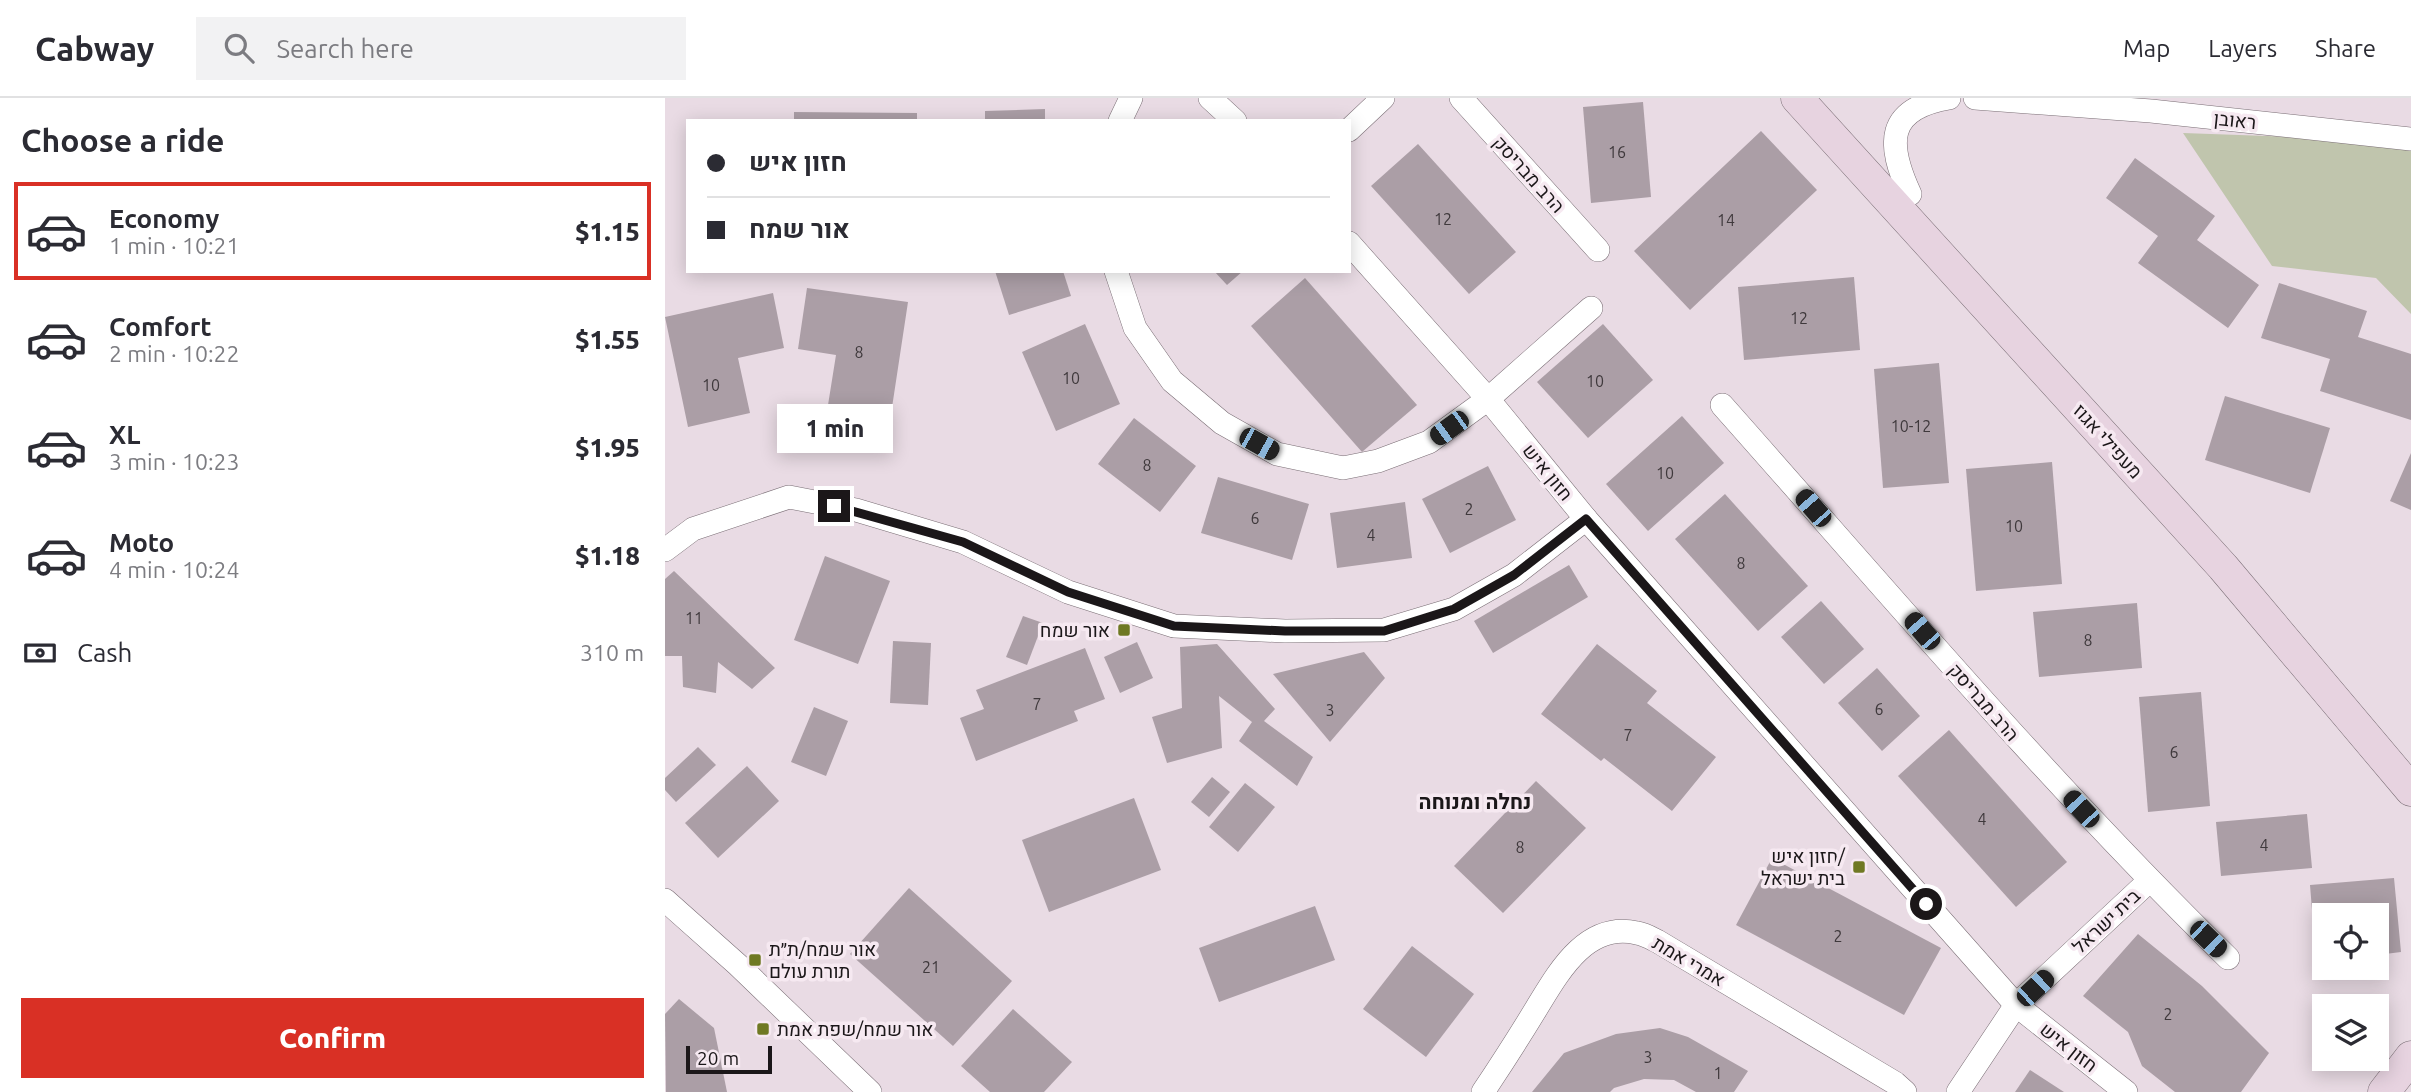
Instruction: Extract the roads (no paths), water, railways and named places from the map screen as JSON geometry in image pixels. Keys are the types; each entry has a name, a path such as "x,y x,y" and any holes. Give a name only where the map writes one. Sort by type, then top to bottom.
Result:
{"street":[{"path":"1121,119 1131,98"},
{"path":"1210,98 1233,119"},
{"path":"1351,128 1383,98"},
{"name":"הרב מבריסק","path":"1461,98 1598,250"},
{"name":"מעפילי אגוז","path":"1797,98 2223,567 2411,790"},
{"name":"מעפילי אגוז","path":"1823,98 2237,554 2411,760"},
{"path":"1910,194 1897,166 1895,135 1910,112 1924,104 1949,98"},
{"name":"ראובן","path":"1975,98 2149,104 2411,139"},
{"name":"חזון איש","path":"1351,245 1488,399 1586,519 2016,1005 2126,1092"},
{"path":"1117,273 1135,328 1172,381 1222,423 1277,454 1343,468 1378,461 1429,442 1488,399 1591,308"},
{"name":"הרב מבריסק","path":"1722,405 2022,745 2149,881 2228,958"},
{"path":"665,550 693,529 789,497 856,510 963,542 1068,592 1174,626 1285,631 1384,631 1454,609 1478,596 1514,575 1586,519"},
{"name":"בית ישראל","path":"1958,1092 2016,1005 2149,881"},
{"path":"665,900 739,965 870,1092"},
{"name":"אמרי אמת","path":"1483,1092 1563,966 1582,946 1616,932 1637,933 1657,941 1895,1083 1905,1092"},
{"path":"2384,1092 2411,1057"}],"place":[{"name":"אור שמח","path":"1124,630"},
{"name":"חזון איש/ בית ישראל","path":"1859,867"},
{"name":"אור שמח/ת״ת תורת עולם","path":"755,960"},
{"name":"אור שמח/שפת אמת","path":"763,1029"}],"district":[{"name":"נחלה ומנוחה","path":"1475,802"}]}
